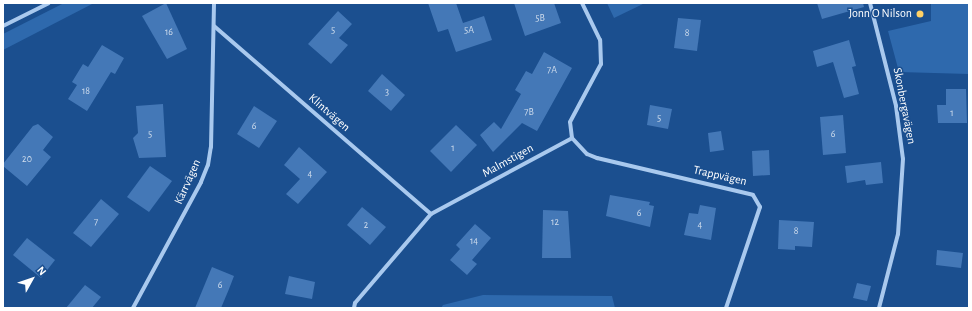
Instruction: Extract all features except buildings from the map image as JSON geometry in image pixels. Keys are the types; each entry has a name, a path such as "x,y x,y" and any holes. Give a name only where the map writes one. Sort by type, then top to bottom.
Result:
{"street":[{"path":"3,26 49,3"},
{"name":"Kärrvägen","path":"133,308 202,182 208,165 211,147 214,3"},
{"path":"572,138 570,122 601,64 600,40 582,3"},
{"name":"Skonbergavägen","path":"870,3 896,106 903,159 898,234 879,308"},
{"name":"Klintvägen","path":"214,26 432,214"},
{"name":"Malmstigen","path":"354,308 355,303 432,214 572,138"},
{"name":"Trappvägen","path":"572,138 587,154 596,158 753,195 760,207 726,308"}],"shaded area":[{"path":"64,3 94,3 3,50 3,34"},
{"path":"607,3 645,3 614,18"},
{"path":"931,3 969,3 969,74 899,72 888,31 931,21"},
{"path":"483,295 612,296 615,308 441,308 443,305"}],"place":[{"name":"Jonn O Nilson","path":"920,14"}]}
